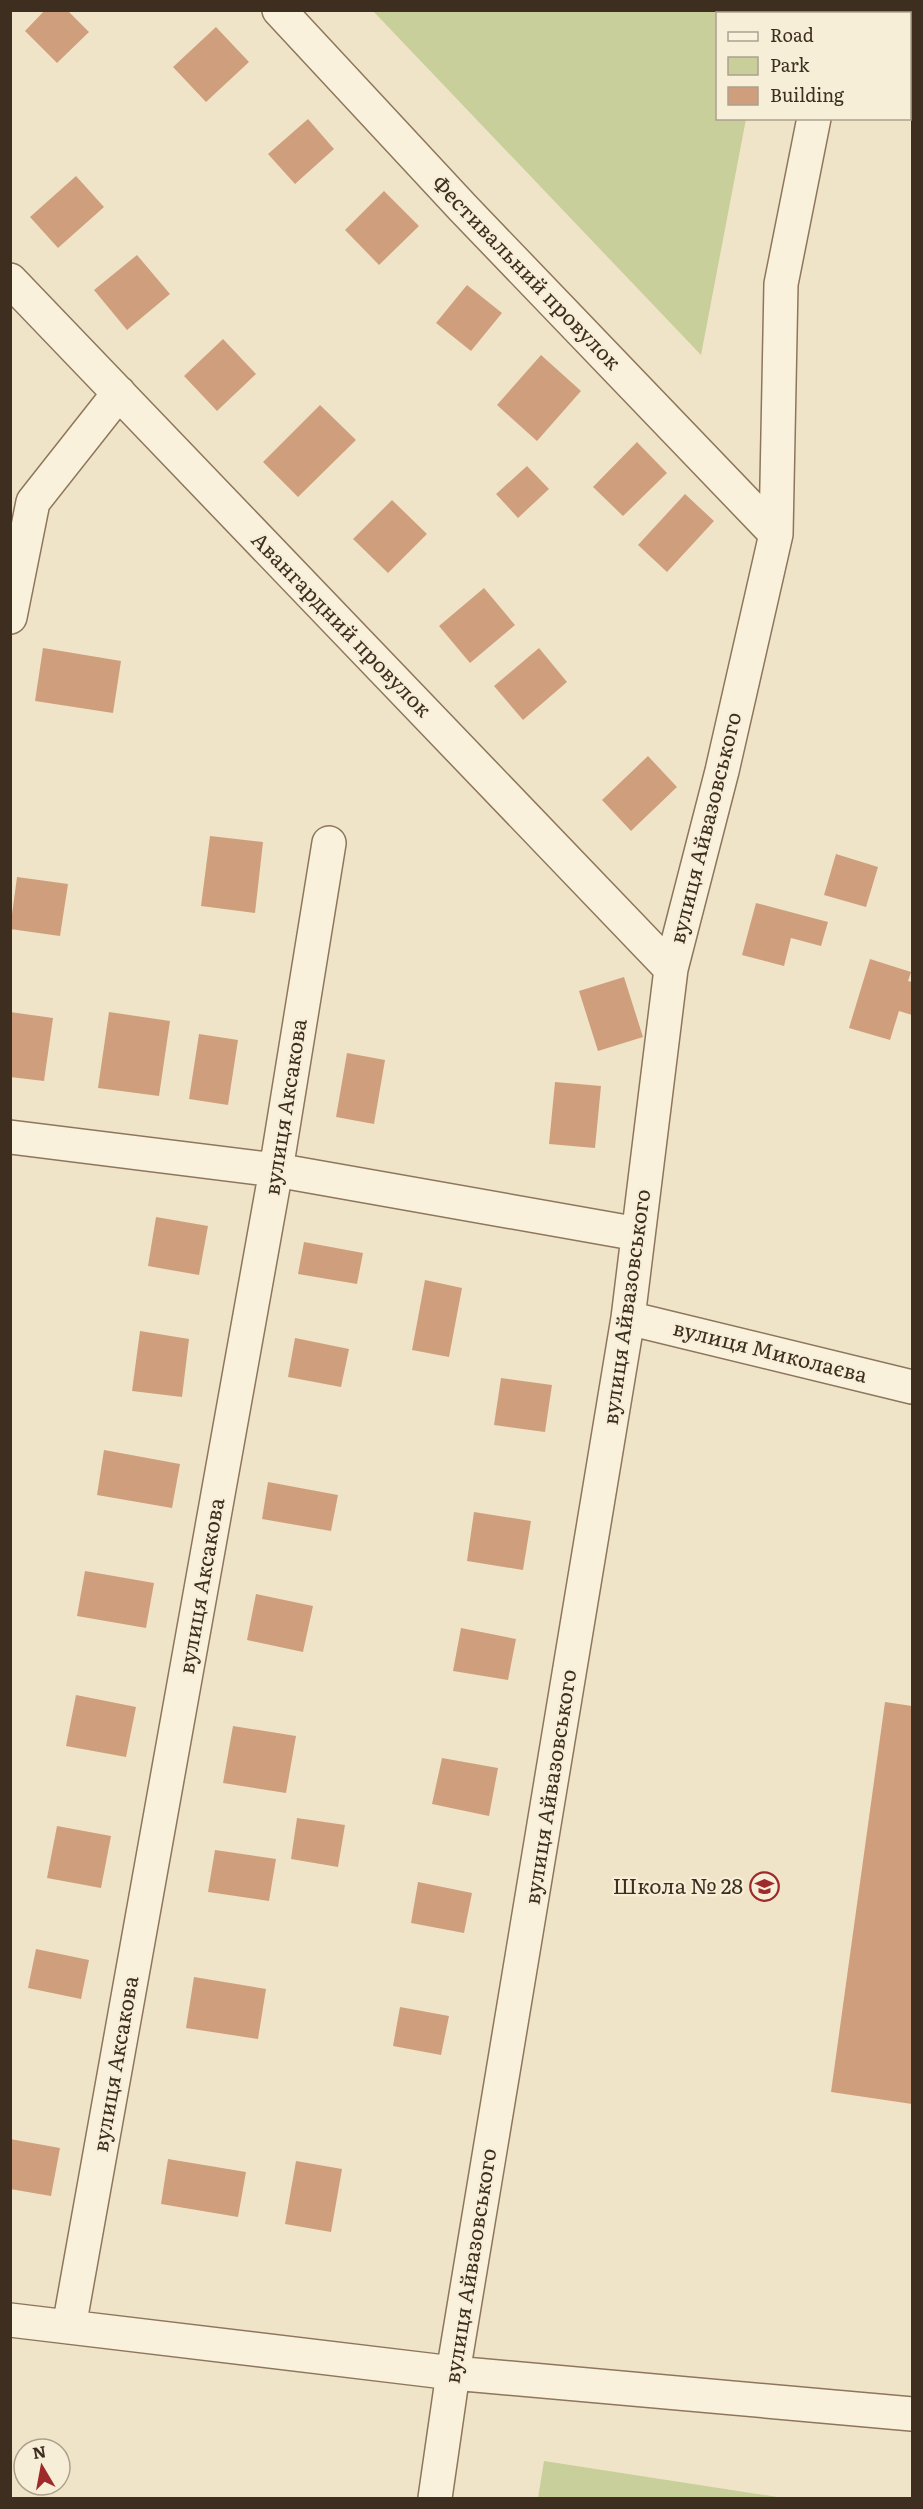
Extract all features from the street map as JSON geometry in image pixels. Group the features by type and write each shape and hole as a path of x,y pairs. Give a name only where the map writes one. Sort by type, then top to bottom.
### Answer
{"street":[{"name":"Фестивальний провулок","path":"279,10 463,208 776,534"},
{"name":"вулиця Айвазовського","path":"435,2499 453,2373 628,1318 671,969 722,771 776,534 781,284 814,120"},
{"name":"Авангардний провулок","path":"10,280 671,969"},
{"path":"10,617 33,502 119,393"},
{"name":"вулиця Аксакова","path":"69,2327 276,1170 329,843"},
{"path":"10,1137 276,1170 638,1234"},
{"name":"вулиця Миколаєва","path":"628,1318 912,1387"},
{"path":"10,2320 453,2373 912,2414"}],"green space":[{"path":"373,11 766,11 716,12 716,120 746,120 701,355"},
{"path":"544,2461 784,2498 538,2498"}],"building":[{"path":"45,10 67,10 89,32 57,63 25,31"},
{"path":"216,27 249,62 206,102 173,67"},
{"path":"308,119 334,149 295,184 268,154"},
{"path":"76,176 104,207 58,248 30,217"},
{"path":"384,191 419,226 379,265 345,230"},
{"path":"137,255 170,294 127,330 94,290"},
{"path":"467,285 502,313 471,351 436,323"},
{"path":"223,339 256,374 217,411 184,376"},
{"path":"541,355 581,391 537,441 497,405"},
{"path":"320,405 356,440 298,497 263,462"},
{"path":"637,442 667,473 623,516 593,487"},
{"path":"527,466 549,489 518,518 496,494"},
{"path":"685,494 714,521 667,572 638,545"},
{"path":"392,500 427,534 388,573 353,539"},
{"path":"484,588 515,625 470,663 439,626"},
{"path":"43,648 121,661 113,713 35,701"},
{"path":"539,648 567,682 523,720 494,686"},
{"path":"648,756 677,787 631,831 602,800"},
{"path":"210,836 263,842 255,913 201,906"},
{"path":"836,854 878,867 866,907 824,895"},
{"path":"17,877 68,884 60,936 10,929"},
{"path":"756,903 828,922 821,946 791,938 784,966 742,955"},
{"path":"870,959 911,972 908,981 912,982 912,1015 899,1011 890,1040 849,1028"},
{"path":"624,977 643,1037 598,1051 579,991"},
{"path":"10,1012 53,1018 44,1081 10,1077"},
{"path":"109,1012 170,1021 159,1096 98,1088"},
{"path":"199,1034 238,1040 228,1105 189,1099"},
{"path":"347,1053 385,1060 374,1124 336,1117"},
{"path":"555,1082 601,1086 595,1148 549,1144"},
{"path":"156,1217 208,1226 199,1275 148,1266"},
{"path":"304,1242 363,1253 357,1284 298,1274"},
{"path":"425,1280 462,1288 449,1357 412,1350"},
{"path":"140,1331 189,1339 182,1397 132,1391"},
{"path":"295,1338 349,1349 341,1387 288,1377"},
{"path":"501,1378 552,1385 545,1432 494,1425"},
{"path":"104,1450 180,1464 172,1508 97,1495"},
{"path":"268,1482 338,1495 331,1531 262,1519"},
{"path":"474,1512 531,1521 523,1570 467,1561"},
{"path":"85,1571 154,1583 146,1628 77,1616"},
{"path":"256,1594 313,1606 303,1652 247,1640"},
{"path":"461,1628 516,1639 508,1680 453,1671"},
{"path":"76,1695 136,1707 126,1757 66,1746"},
{"path":"885,1702 912,1706 912,2104 831,2092"},
{"path":"233,1726 296,1736 286,1793 223,1783"},
{"path":"442,1758 498,1768 489,1816 432,1804"},
{"path":"297,1818 345,1825 338,1867 291,1859"},
{"path":"57,1826 111,1836 101,1888 47,1878"},
{"path":"215,1850 276,1859 269,1901 208,1892"},
{"path":"418,1882 472,1893 464,1933 411,1923"},
{"path":"36,1949 89,1960 81,1999 28,1988"},
{"path":"194,1977 266,1989 258,2039 186,2028"},
{"path":"400,2007 449,2016 441,2055 393,2046"},
{"path":"10,2139 60,2148 51,2196 10,2189"},
{"path":"168,2159 246,2172 238,2217 161,2204"},
{"path":"296,2161 342,2169 331,2232 285,2224"}],"place":[{"name":"Школа № 28","path":"764,1887"}]}
